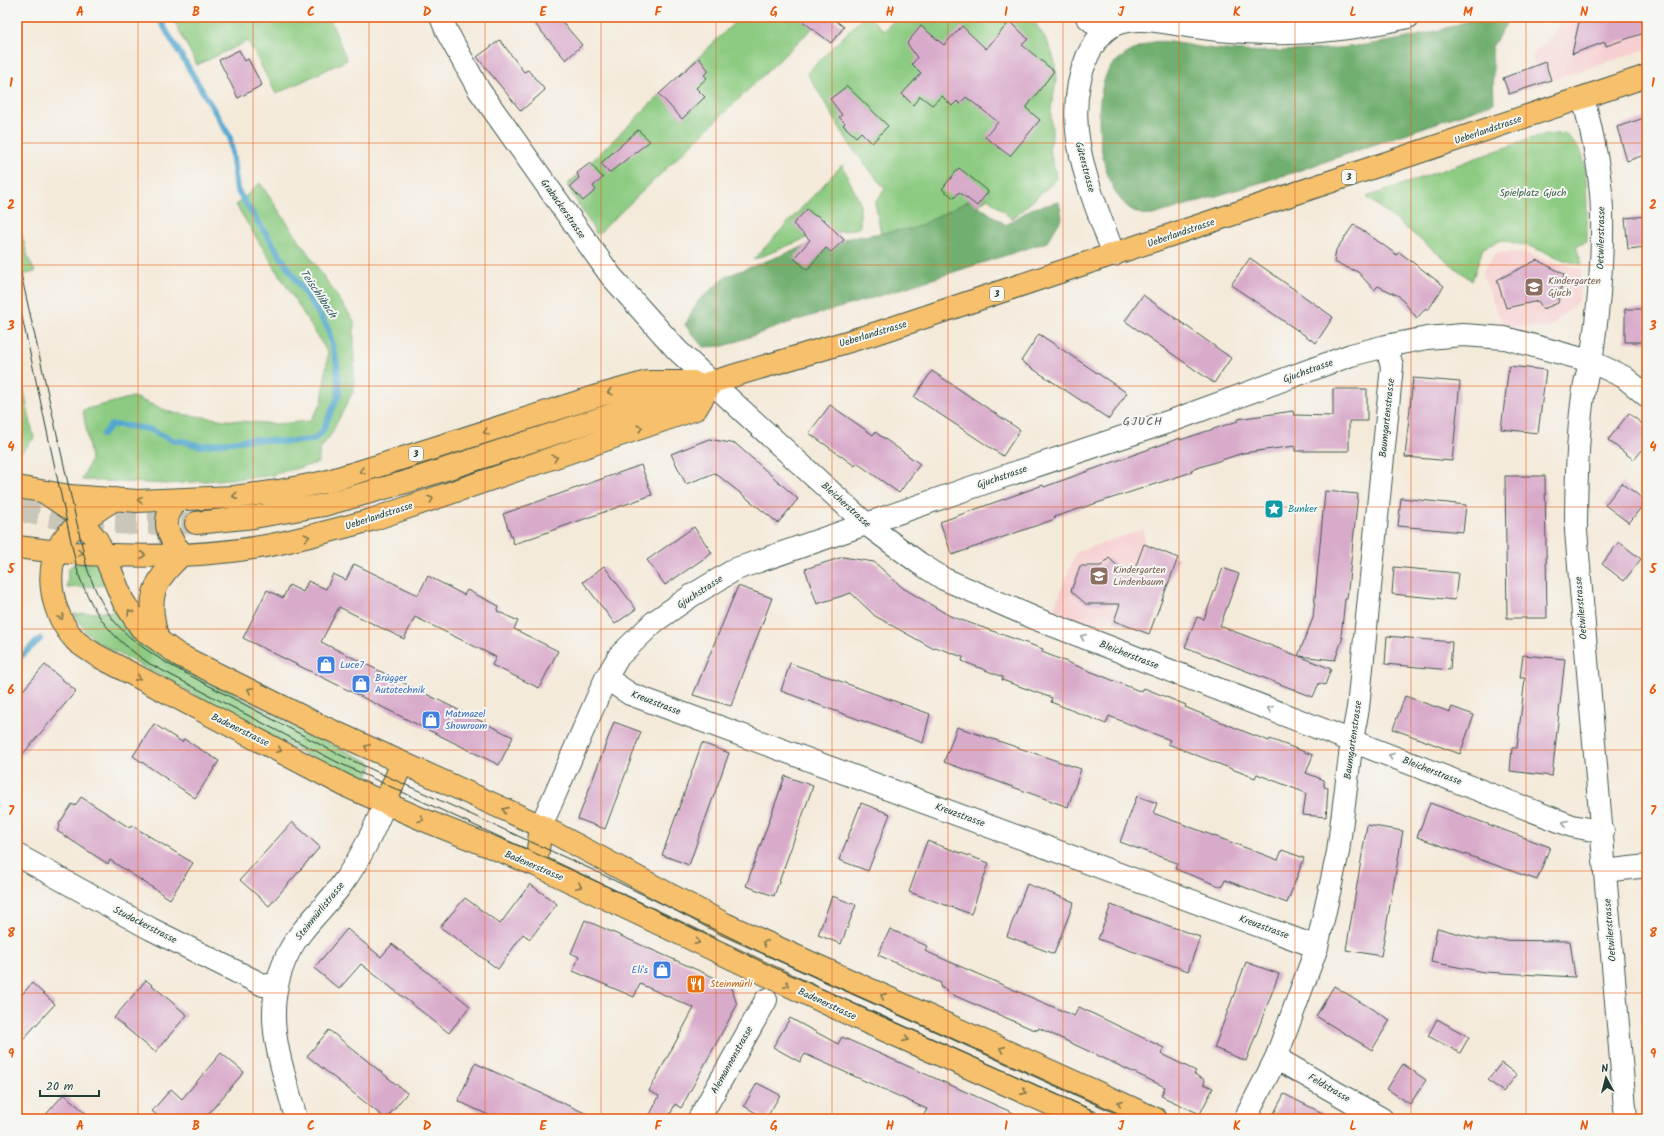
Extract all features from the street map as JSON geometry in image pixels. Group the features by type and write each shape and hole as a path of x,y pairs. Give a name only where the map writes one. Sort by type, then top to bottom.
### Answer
{"main road":[{"name":"Ueberlandstrasse","path":"196,523 254,517 331,503 406,482 712,382 880,332 1647,76"},
{"name":"Ueberlandstrasse","path":"17,487 44,492 115,499 178,500 234,497 279,491 325,482 648,382 712,382"},
{"name":"Ueberlandstrasse","path":"17,547 56,553 183,554 269,545 319,535 371,520 696,409 712,382"},
{"path":"44,492 63,503 83,522 97,540 123,601 141,628 196,665 317,724 541,826 725,924 1156,1119"},
{"path":"56,553 63,541 83,522 115,499"},
{"path":"158,639 151,613 155,585 160,576 183,554 173,542 167,527 167,518 170,508 178,500"},
{"name":"Badenerstrasse","path":"56,553 52,575 52,592 64,624 77,642 96,655 346,786 536,865 841,1010 1084,1119"},
{"path":"17,554 38,568 52,592"},
{"path":"385,803 402,763"},
{"path":"536,865 541,826"}],"street":[{"name":"Grabackerstrasse","path":"441,17 447,32 479,90 611,276 677,350 712,382"},
{"path":"1087,17 1104,32 1121,22 1132,20 1153,21 1216,30 1282,32 1344,28 1408,17"},
{"name":"Güterstrasse","path":"1104,32 1091,49 1080,80 1077,98 1077,135 1086,177 1114,255"},
{"name":"Oetwilerstrasse","path":"1584,98 1596,152 1602,210 1601,258 1593,348 1584,389 1581,420 1576,487 1576,531 1578,572 1626,1119"},
{"name":"Gjuchstrasse","path":"541,826 606,678 619,656 654,622 690,596 736,569 1174,420 1351,355 1427,338 1463,336 1505,338 1590,361 1624,377 1647,396"},
{"name":"Baumgartenstrasse","path":"1245,1119 1276,1058 1317,947 1338,852 1352,740 1358,708 1392,366 1386,346"},
{"name":"Bleicherstrasse","path":"712,382 866,524 944,579 989,600 1572,826 1602,832"},
{"name":"Kreuzstrasse","path":"606,678 630,694 1317,947"},
{"name":"Steinmürlistrasse","path":"296,1119 276,1036 274,1012 276,986 285,959 300,934 341,885 369,843 385,803"},
{"name":"Studackerstrasse","path":"17,855 151,929 263,985 276,986"},
{"path":"1605,871 1647,866"},
{"name":"Alemannenstrasse","path":"699,1119 766,1000"},
{"name":"Feldstrasse","path":"1276,1058 1382,1119"}],"shaded area":[{"path":"1561,17 1647,17 1647,49 1540,84 1531,55 1551,37"},
{"name":"Kindergarten Gjuch","path":"1519,252 1582,270 1579,300 1549,328 1503,325 1482,274 1495,253"},
{"name":"Kindergarten Lindenbaum","path":"1144,529 1144,544 1115,618 1109,616 1103,630 1053,611 1076,552"}],"green space":[{"path":"172,17 329,17 347,60 276,94 248,41 197,65"},
{"path":"740,17 824,17 597,235 567,185"},
{"path":"863,17 869,17 884,31 897,17 1031,18 1049,46 1056,70 1056,83 1051,109 1052,139 1049,148 1057,179 1012,219 988,198 973,209 883,243 875,203 885,189 852,148 807,73"},
{"path":"1478,17 1510,17 1492,47 1494,103 1292,173 1153,215 1135,211 1121,199 1110,181 1103,158 1100,133 1099,109 1102,88 1108,71 1112,66 1128,53 1144,45 1159,41 1242,51 1328,49 1379,43 1430,33"},
{"name":"Spielplatz Gjuch","path":"1565,133 1581,152 1585,169 1587,196 1587,242 1576,246 1582,264 1567,261 1532,247 1502,240 1483,248 1472,281 1367,197 1538,136"},
{"path":"842,165 860,203 860,228 809,237 753,260"},
{"path":"260,183 354,321 354,390 330,436 320,449 318,463 267,476 168,484 82,480 91,459 83,410 133,397 173,413 226,420 276,424 310,421 322,402 328,353 236,205"},
{"path":"970,200 1006,225 1031,209 1059,202 1062,218 1047,242 879,296 794,321 724,346 703,347 685,325 698,301 727,276 811,244 915,228"},
{"path":"17,219 28,257 35,272 17,276"},
{"path":"17,360 34,438 17,457"},
{"path":"94,561 109,585 67,588 68,569 72,565"},
{"path":"121,611 242,698 322,740 370,762 372,766 365,782 358,783 99,643 86,632 74,614"}],"building":[{"path":"529,17 558,17 582,45 566,60"},
{"path":"797,17 831,17 844,27 831,43"},
{"path":"1580,17 1647,17 1647,32 1606,46 1605,42 1572,54"},
{"path":"1010,21 1028,39 1022,45 1054,71 1026,108 1040,120 1010,156 985,137 998,122 966,97 960,104 957,101 952,106 942,96 932,105 920,96 913,105 902,94 921,73 912,64 917,58 907,43 921,26 944,45 962,26 986,49"},
{"path":"500,40 524,72 528,70 545,90 521,111 477,57"},
{"path":"239,50 245,61 248,59 262,85 238,98 219,60"},
{"path":"699,58 709,71 704,75 707,78 696,88 705,97 682,119 659,94"},
{"path":"1545,62 1551,80 1509,94 1503,78"},
{"path":"847,86 888,126 872,143 861,132 856,137 843,125 845,123 839,117 842,115 830,99"},
{"path":"1647,117 1647,154 1627,161 1617,127"},
{"path":"638,130 650,141 609,173 601,163"},
{"path":"590,163 603,178 593,186 596,190 583,201 570,186 579,178 577,173"},
{"path":"959,168 988,192 977,206 959,192 954,198 942,189"},
{"path":"807,209 815,216 817,215 822,220 823,219 844,240 831,252 826,248 807,270 794,258 810,240 793,224"},
{"path":"1647,216 1647,247 1628,249 1625,218"},
{"path":"1354,224 1397,255 1399,252 1444,286 1428,310 1426,308 1417,318 1399,296 1378,286 1374,290 1358,272 1334,262 1336,250"},
{"path":"1250,258 1333,317 1316,343 1231,285"},
{"path":"1537,260 1564,274 1558,303 1543,309 1538,301 1506,308 1497,280"},
{"path":"1143,295 1231,358 1214,383 1125,321"},
{"path":"1625,309 1647,309 1647,342 1625,342"},
{"path":"1039,334 1127,393 1109,419 1021,361"},
{"path":"1509,366 1546,370 1538,433 1501,429"},
{"path":"932,371 1020,430 1003,456 914,397"},
{"path":"1413,378 1460,382 1452,461 1405,457"},
{"path":"1333,389 1367,389 1367,421 1349,421 1349,451 1295,451 1295,446 1243,453 1191,470 1192,472 1054,517 1055,519 952,555 940,522 1043,485 1044,487 1180,438 1180,440 1238,421 1238,419 1293,411 1294,415 1333,416"},
{"path":"830,405 873,435 875,432 920,464 899,493 857,463 855,466 809,433"},
{"path":"1629,413 1647,428 1647,444 1634,460 1608,440"},
{"path":"709,439 736,444 798,499 778,523 715,473 686,484 671,454"},
{"path":"641,465 652,495 514,544 503,514"},
{"path":"1505,476 1545,476 1547,618 1507,618"},
{"path":"1622,483 1646,501 1629,523 1605,505"},
{"path":"1325,491 1358,494 1347,599 1345,599 1341,637 1343,637 1335,660 1299,656 1331,669 1325,685 1319,683 1313,697 1185,647 1197,617 1204,619 1223,568 1239,574 1220,626 1298,656 1313,618"},
{"path":"1401,498 1466,505 1463,532 1398,526"},
{"path":"694,527 712,553 665,585 647,560"},
{"path":"1619,542 1641,559 1624,581 1602,564"},
{"path":"1144,544 1178,558 1149,634 1114,621 1120,604 1086,604 1071,591 1080,566 1101,566 1109,558 1131,579"},
{"path":"843,557 874,562 903,588 950,616 1043,649 1042,652 1142,692 1144,688 1248,733 1269,741 1270,739 1313,755 1306,773 1324,780 1324,787 1328,788 1326,817 1303,815 1306,793 1257,774 1255,778 1168,744 1170,740 1109,716 1106,724 1051,702 1052,698 1002,680 1003,677 962,661 963,657 935,647 934,649 875,616 851,593 817,604 805,569"},
{"path":"354,564 418,595 428,576 464,595 467,590 499,606 497,611 518,621 514,629 558,651 539,688 492,665 496,657 415,617 404,639 339,607 321,642 513,737 499,765 243,638 267,590 283,598 289,585 303,592 308,581 326,589 333,574 346,580"},
{"path":"604,566 636,609 615,624 583,582"},
{"path":"1394,567 1458,573 1455,600 1392,594"},
{"path":"738,586 772,598 731,706 693,695"},
{"path":"1387,636 1452,642 1450,670 1385,664"},
{"path":"1523,655 1565,659 1552,776 1510,771 1512,748 1517,748 1525,678 1520,678"},
{"path":"790,663 930,714 923,743 781,691"},
{"path":"45,665 76,691 17,761 17,697"},
{"path":"1405,696 1450,712 1452,707 1474,715 1460,754 1393,729"},
{"path":"614,722 641,732 605,829 578,819"},
{"path":"154,724 182,742 184,739 219,761 195,798 133,756"},
{"path":"957,727 1081,769 1068,807 944,762"},
{"path":"702,743 729,753 689,865 662,855"},
{"path":"785,776 813,786 774,896 746,886"},
{"path":"1137,796 1157,803 1153,813 1278,860 1282,850 1304,858 1287,903 1225,880 1222,887 1175,869 1177,863 1120,842"},
{"path":"81,797 130,828 131,825 193,863 170,899 110,860 108,864 57,831 60,826 59,824 72,804 75,806"},
{"path":"861,803 890,814 868,871 839,860"},
{"path":"1430,803 1550,847 1537,880 1417,837"},
{"path":"292,822 320,847 269,906 240,880"},
{"path":"1367,825 1403,831 1381,956 1346,950"},
{"path":"927,841 989,863 971,914 909,892"},
{"path":"530,884 557,904 530,939 523,934 498,969 440,927 465,898 500,924"},
{"path":"1027,884 1074,902 1054,954 1007,936"},
{"path":"832,896 856,905 841,944 818,935"},
{"path":"1111,905 1200,937 1188,971 1098,939"},
{"path":"585,920 731,985 737,1005 681,1108 675,1104 668,1119 648,1119 659,1096 649,1091 694,1008 640,984 634,997 573,971 579,957 571,953"},
{"path":"1437,928 1482,940 1570,941 1575,977 1484,972 1431,962"},
{"path":"347,929 381,957 392,944 470,1006 449,1033 361,964 339,989 314,968"},
{"path":"890,929 927,946 925,951 1074,1016 1079,1007 1164,1048 1161,1054 1196,1071 1194,1074 1205,1080 1204,1084 1213,1088 1200,1114 1161,1096 1165,1087 1039,1028 1038,1030 1032,1029 946,992 947,990 940,987 941,983 878,955"},
{"path":"1246,962 1279,974 1246,1061 1214,1048"},
{"path":"146,980 187,1015 155,1052 114,1018"},
{"path":"32,983 55,1004 17,1046 17,1000"},
{"path":"1334,986 1390,1020 1372,1050 1316,1016"},
{"path":"790,1018 838,1044 842,1037 1027,1119 922,1119 927,1109 805,1054 800,1062 773,1047"},
{"path":"1437,1019 1469,1037 1460,1053 1428,1036"},
{"path":"329,1030 407,1093 386,1119 307,1056"},
{"path":"221,1053 244,1072 204,1119 161,1119 152,1111 171,1089 182,1099"},
{"path":"475,1063 598,1119 497,1119 458,1101"},
{"path":"1501,1063 1517,1075 1503,1092 1488,1080"},
{"path":"1403,1064 1426,1080 1410,1104 1387,1089"},
{"path":"757,1083 780,1095 766,1119 744,1106"},
{"path":"64,1094 92,1119 42,1119"},
{"path":"1284,1094 1304,1104 1335,1119 1271,1119"}],"waterway":[{"name":"Teischlibach","path":"103,435 111,425 120,425 149,429 175,441 183,441 200,446 253,439 285,442 313,440 322,432 339,394 337,364 328,328 237,190 230,137 158,17"},
{"name":"Teischlibach","path":"17,660 40,639"}],"tunnel":[{"path":"17,510 39,515 83,521 151,524 196,523"}],"tram line":[{"path":"17,256 87,568 101,601 118,626 128,636 170,665 338,754 595,871 760,952 1131,1119"},
{"path":"17,294 78,573 84,589 98,614 115,635 136,654 150,664 337,762 604,885 771,966 1112,1119"}],"place":[{"name":"Kindergarten Gjuch","path":"1534,287"},
{"name":"Bunker","path":"1274,509"},
{"name":"Kindergarten Lindenbaum","path":"1099,576"},
{"name":"Luce7","path":"326,665"},
{"name":"Brügger Autotechnik","path":"361,684"},
{"name":"Matmazel Showroom","path":"431,720"},
{"name":"Eli's","path":"662,970"},
{"name":"Steinmürli","path":"696,984"}],"district":[{"name":"GJUCH","path":"1143,421"}]}
